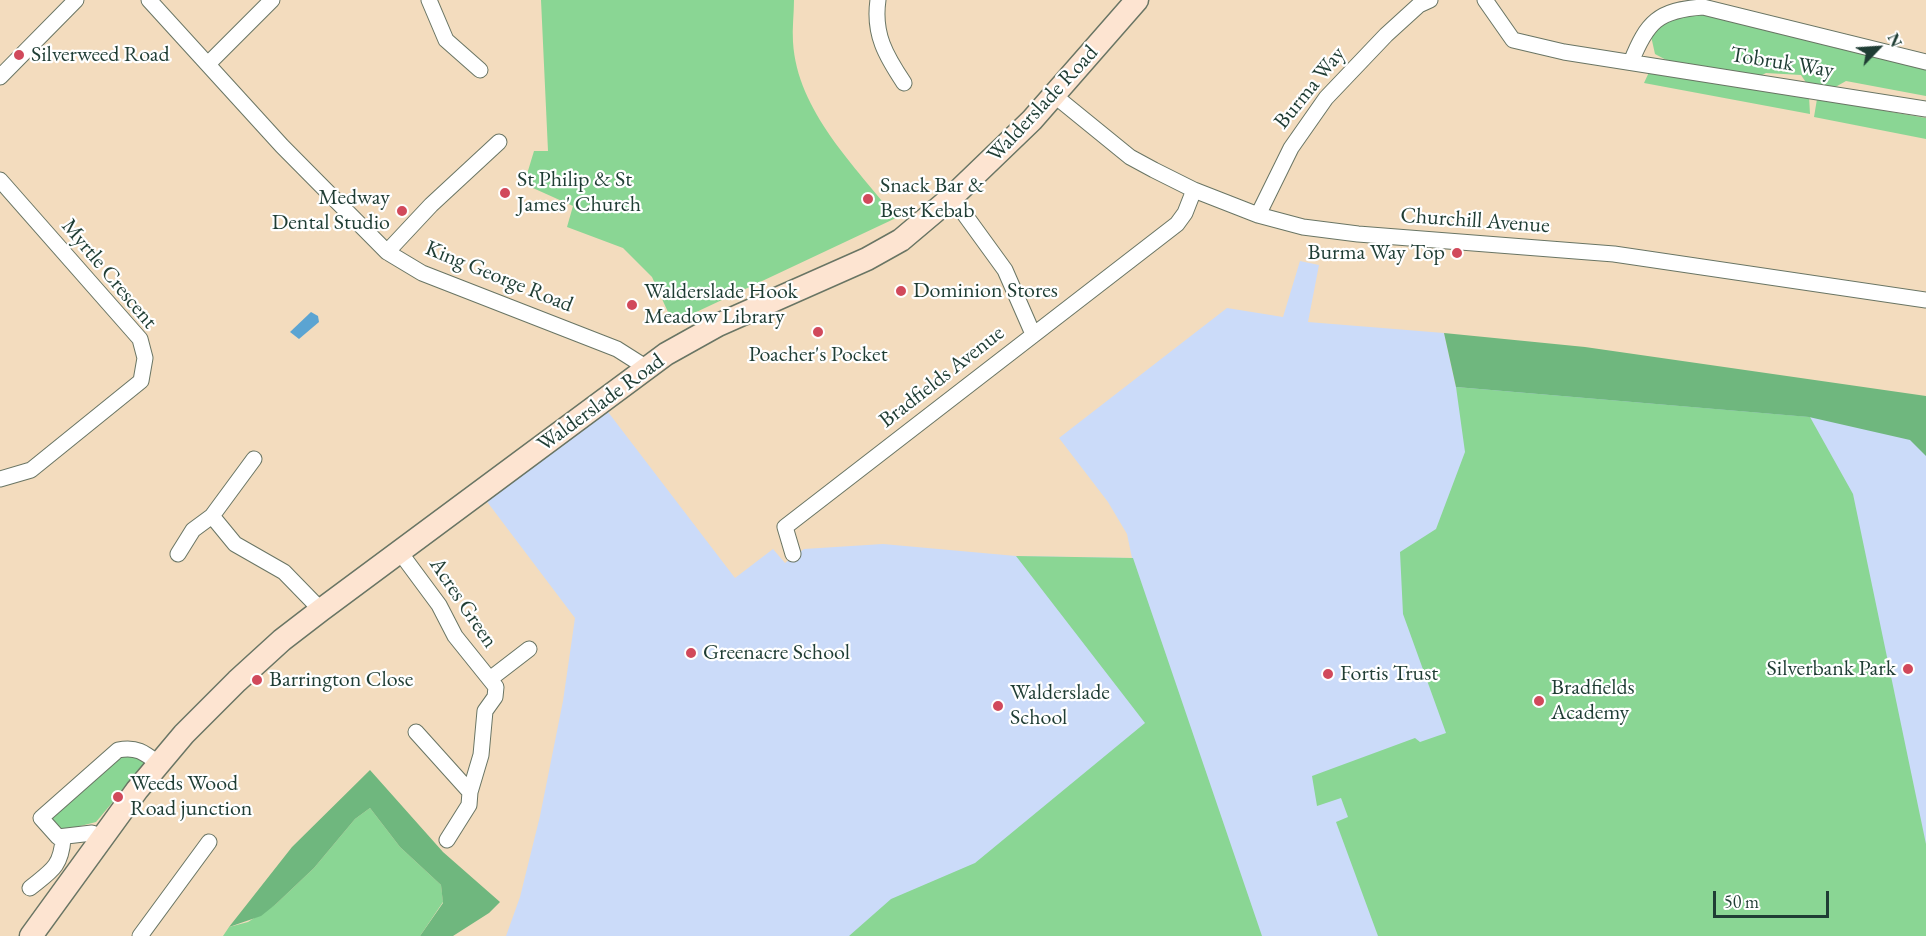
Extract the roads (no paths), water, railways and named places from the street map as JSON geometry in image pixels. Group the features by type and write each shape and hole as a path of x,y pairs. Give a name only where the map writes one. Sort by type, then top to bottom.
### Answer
{"street":[{"path":"0,77 75,0"},
{"name":"King George Road","path":"149,0 282,146 387,252 422,273 617,349 647,368"},
{"path":"208,64 272,0"},
{"path":"429,0 446,40 480,70"},
{"path":"878,0 876,30 887,57 904,83"},
{"name":"Walderslade Road","path":"37,934 103,837 159,764 237,681 282,640 647,368 718,325 867,259 901,240 952,197 1055,96 1137,0"},
{"name":"Tobruk Way","path":"1485,0 1513,40 1564,52 1926,109"},
{"name":"Burma Way","path":"1258,215 1291,148 1326,98 1372,49 1423,2"},
{"name":"Tobruk Way","path":"1631,62 1650,24 1667,12 1703,7 1926,62"},
{"name":"Churchill Avenue","path":"1055,96 1130,157 1194,190 1258,215 1320,231 1614,254 1926,300"},
{"path":"387,252 431,205 499,142"},
{"name":"Myrtle Crescent","path":"0,180 140,339 145,358 141,381 31,470 0,478"},
{"name":"Bradfields Avenue","path":"793,554 785,527 1076,304 1176,224 1185,213 1194,190"},
{"path":"952,197 1005,270 1034,334"},
{"path":"178,554 193,530 212,516 254,459"},
{"path":"212,516 235,544 284,572 321,610"},
{"name":"Acres Green","path":"399,551 435,600 455,636 496,687 495,697 485,711 481,755 470,792 469,805 447,840"},
{"name":"Acres Green","path":"490,680 529,649"},
{"path":"416,732 470,792"},
{"path":"103,837 92,832 63,839 58,837 40,818 118,750 130,748 142,750 159,764"},
{"path":"30,888 54,868 61,858 63,839"},
{"path":"140,936 209,842"}],"water":[{"path":"311,312 318,316 319,322 299,339 290,332"}],"place":[{"name":"Silverweed Road","path":"19,55"},
{"name":"St Philip & St James' Church","path":"505,193"},
{"name":"Snack Bar & Best Kebab","path":"868,199"},
{"name":"Medway Dental Studio","path":"402,211"},
{"name":"Burma Way Top","path":"1457,253"},
{"name":"Dominion Stores","path":"901,291"},
{"name":"Walderslade Hook Meadow Library","path":"632,305"},
{"name":"Poacher's Pocket","path":"818,332"},
{"name":"Greenacre School","path":"691,653"},
{"name":"Silverbank Park","path":"1908,669"},
{"name":"Fortis Trust","path":"1328,674"},
{"name":"Barrington Close","path":"257,680"},
{"name":"Bradfields Academy","path":"1539,701"},
{"name":"Walderslade School","path":"998,706"},
{"name":"Weeds Wood Road junction","path":"118,797"}]}
